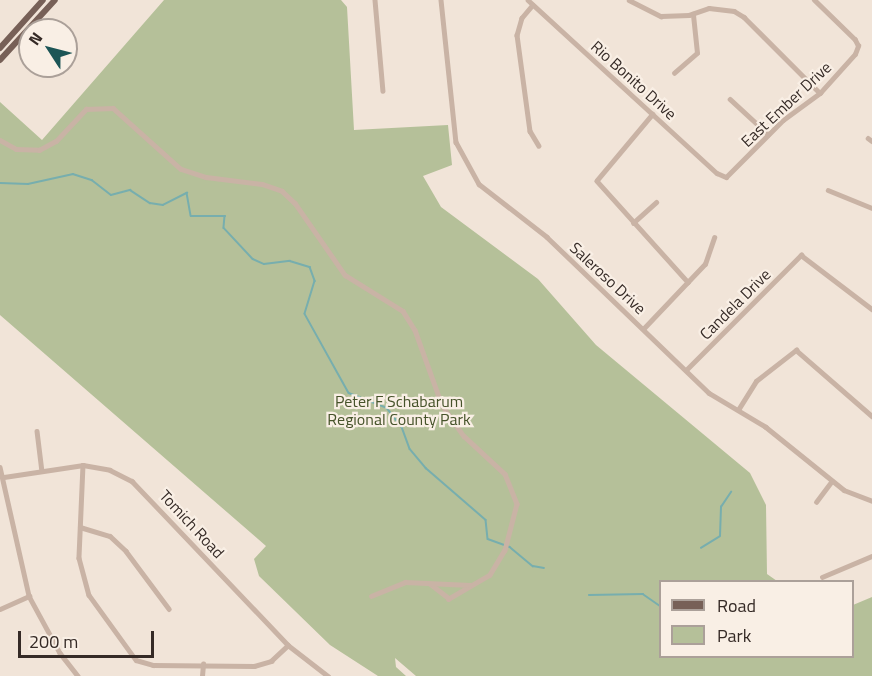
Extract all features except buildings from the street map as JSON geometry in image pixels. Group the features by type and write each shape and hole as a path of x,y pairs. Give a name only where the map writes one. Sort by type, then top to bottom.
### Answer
{"main road":[{"path":"0,48 43,0"},
{"path":"0,60 55,0"}],"street":[{"path":"375,0 383,92"},
{"name":"Saleroso Drive","path":"441,0 452,122 466,166 487,192 547,237 709,393 766,427 832,481 872,501"},
{"name":"Rio Bonito Drive","path":"528,0 717,173 726,177"},
{"path":"629,0 662,16 693,14 721,7 744,17 820,93"},
{"name":"East Ember Drive","path":"726,177 768,134 820,93 858,46 814,0"},
{"path":"533,5 522,18 517,35 530,131 539,146"},
{"path":"674,74 697,52 693,14"},
{"path":"730,99 768,134"},
{"path":"0,140 16,149 39,150 56,141 86,109 108,107 122,114 167,160 186,171 266,184 287,195 340,270 359,286 393,303 412,323 432,385 447,414 512,485 516,512 505,549 490,575 447,599 440,588 430,584"},
{"path":"653,114 597,181 688,282"},
{"path":"828,190 872,208"},
{"path":"633,223 656,202"},
{"path":"644,328 705,264 714,238"},
{"name":"Candela Drive","path":"686,370 801,255 872,309"},
{"path":"738,410 756,381 796,350 872,416"},
{"path":"37,430 42,469"},
{"path":"83,465 79,558 89,595 136,660 153,665 254,666 271,661 288,645"},
{"name":"Tomich Road","path":"4,477 42,469 83,465 110,471 151,497 288,645 328,676"},
{"path":"0,467 29,596 60,653 78,676"},
{"path":"816,502 832,481"},
{"path":"80,528 110,536 126,551 169,609"},
{"path":"822,577 872,556"},
{"path":"371,596 400,583 473,585"},
{"path":"0,609 29,596"},
{"path":"202,676 203,664"}],"green space":[{"name":"Peter F Schabarum Regional County Park","path":"164,0 341,0 347,7 354,130 448,125 452,165 423,176 441,207 538,279 596,345 750,473 766,505 767,574 776,580 659,580 659,658 854,658 854,605 872,597 872,676 416,676 395,658 396,667 406,676 378,676 330,645 259,576 254,559 266,546 0,315 0,102 42,140"}],"waterway":[{"path":"0,183 28,184 73,174 92,180 111,195 130,190 150,203 163,205 187,193 191,216 225,216 224,228 253,259 264,264 290,261 310,267 315,281 305,314 349,393 387,408 402,427 410,449 426,468 486,520 488,539 510,547 533,566 544,568"},
{"path":"701,548 720,536 721,507 731,492"},
{"path":"589,595 643,594 659,605"}]}
